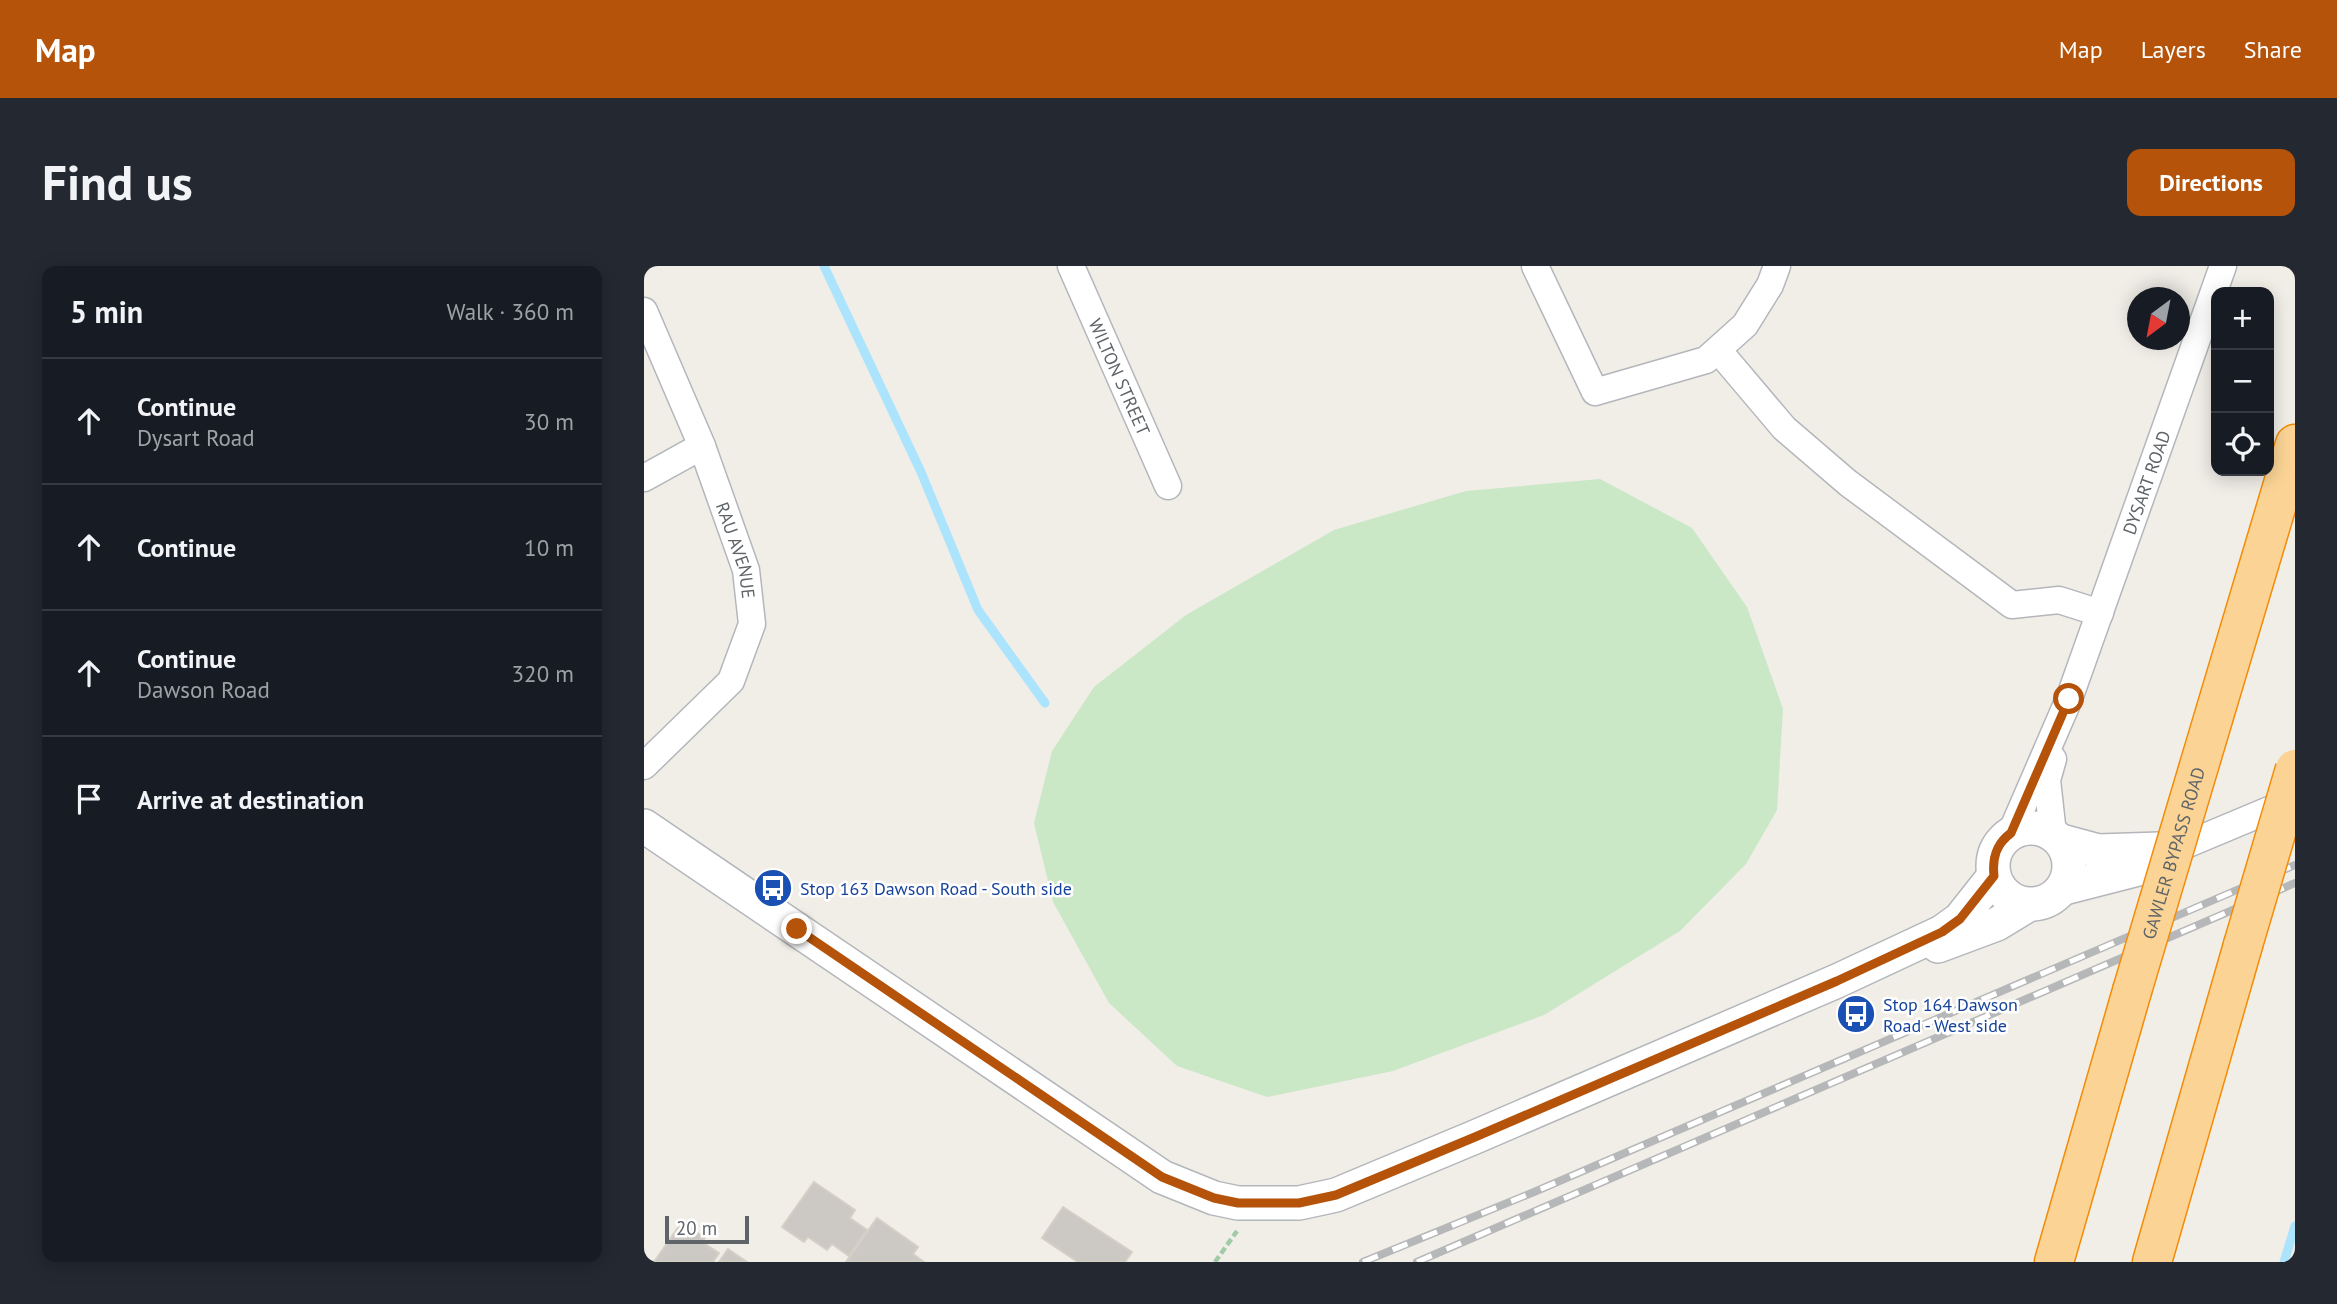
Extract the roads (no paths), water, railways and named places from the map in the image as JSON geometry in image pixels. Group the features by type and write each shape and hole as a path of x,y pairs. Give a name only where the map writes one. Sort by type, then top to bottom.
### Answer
{"highway":[{"name":"GAWLER BYPASS ROAD","path":"2054,1262 2295,444"},
{"path":"2152,1262 2295,769"}],"street":[{"name":"WILTON STREET","path":"1071,266 1168,486"},
{"path":"1535,266 1595,392 1706,360 1745,326 1770,285 1777,266"},
{"name":"DYSART ROAD","path":"2011,833 2069,699 2223,266"},
{"name":"RAU AVENUE","path":"644,311 702,446 746,570 752,624 732,681 644,766"},
{"path":"1717,350 1784,428 1848,483 2012,605 2059,600 2100,613"},
{"path":"644,478 702,446"},
{"name":"DYSART ROAD","path":"2057,837 2047,780 2069,699"},
{"path":"1837,981 1997,924 2028,905 2047,901 2064,888 2138,869 2176,849 2295,800"},
{"path":"644,826 1162,1177 1214,1198 1238,1203 1299,1203 1336,1195 1837,981 1942,932 1960,919 1994,876"},
{"path":"2028,905 2005,894 1994,876 1992,863 1996,849 2011,833 2024,827 2040,828 2098,851 2176,849"},
{"path":"2057,837 2070,860 2070,874 2064,888"}],"waterway":[{"path":"824,266 921,472 978,610 1045,703"},
{"path":"2284,1262 2295,1226"}],"railway":[{"path":"1363,1262 1534,1192 2295,865"},
{"path":"1417,1262 2295,883"}],"place":[{"name":"Stop 163 Dawson Road - South side","path":"773,888"},
{"name":"Stop 164 Dawson Road - West side","path":"1856,1014"}]}
